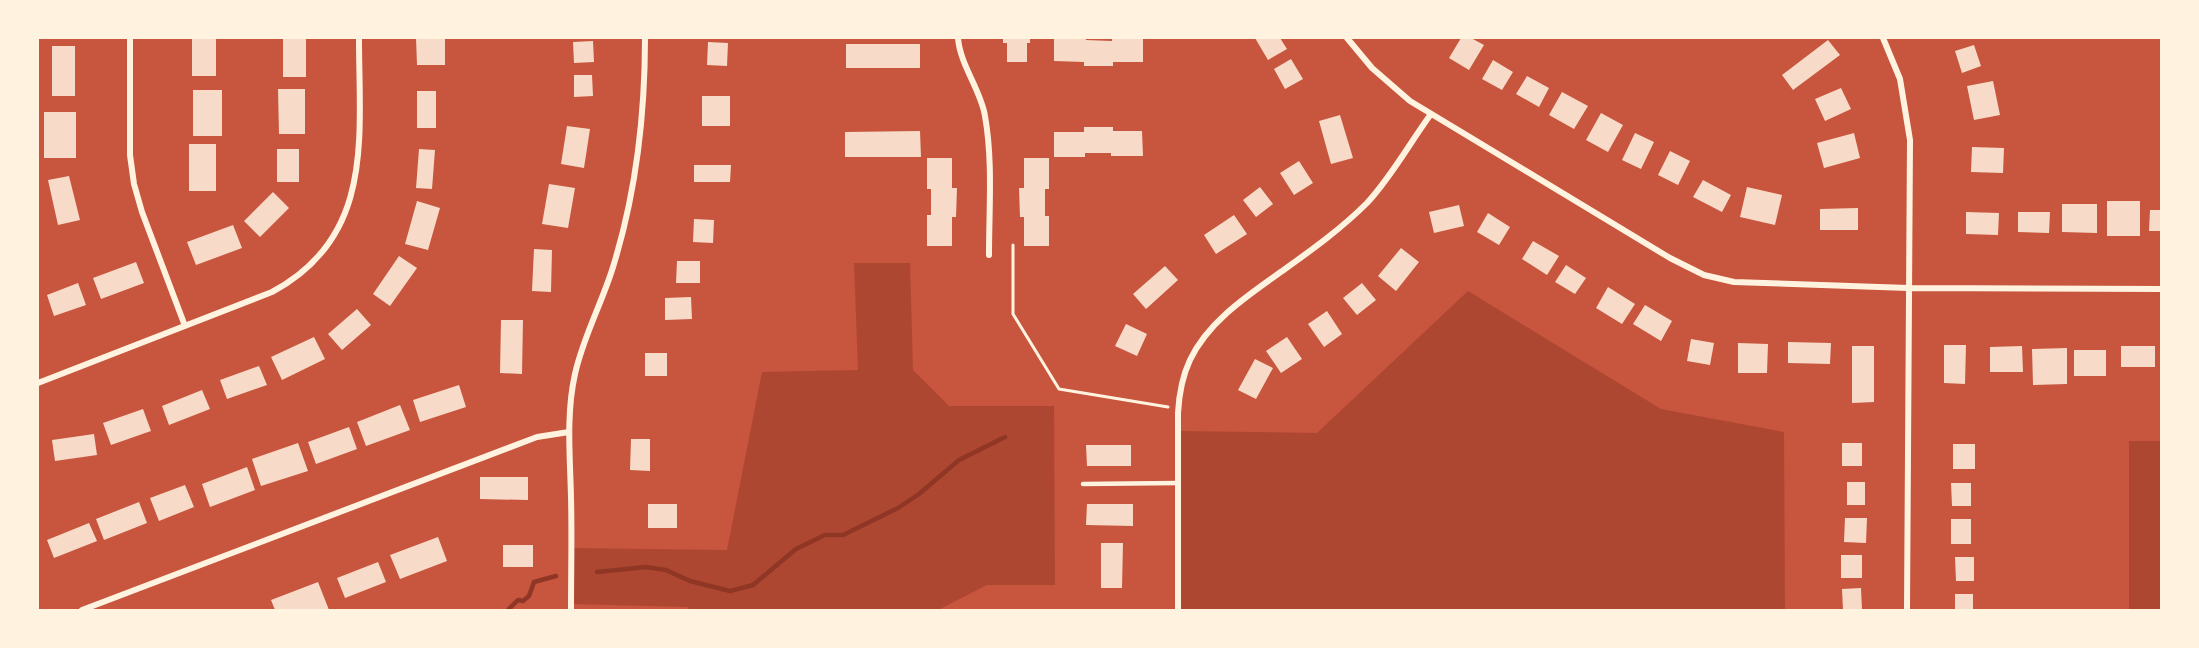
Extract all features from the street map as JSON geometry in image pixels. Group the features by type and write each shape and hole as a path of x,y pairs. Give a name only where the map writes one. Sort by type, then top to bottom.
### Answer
{"street":[{"path":"130,38 130,155 134,184 142,212 185,326"},
{"path":"38,383 272,292 289,283 322,252 339,226 350,200 357,172 358,38"},
{"path":"571,610 569,432 575,373 613,267 631,194 642,126 645,38"},
{"path":"958,38 970,78 985,113 989,146 989,255"},
{"path":"1347,38 1382,79 1410,101 1670,258 1704,275 1734,282 1908,288 2162,289"},
{"path":"1883,38 1900,79 1910,141 1907,610"},
{"path":"1178,610 1179,410 1182,383 1190,360 1197,347 1219,320 1234,306 1318,246 1366,204 1394,170 1431,114"},
{"path":"82,610 537,436 569,432"}],"lane":[{"path":"1083,484 1178,483"}],"path":[{"path":"1013,244 1013,314 1059,389 1179,410"}],"shaded area":[{"path":"854,263 910,263 913,370 949,406 1054,406 1055,585 987,585 938,610 689,610 688,607 571,604 571,548 727,550 762,372 858,370"},
{"path":"1468,291 1661,409 1784,432 1785,610 1178,610 1178,431 1317,433"},
{"path":"2129,441 2161,441 2161,610 2129,610"}],"building":[{"path":"192,38 216,38 216,76 192,76"},
{"path":"283,38 306,38 306,77 283,77"},
{"path":"416,38 445,38 445,65 417,65"},
{"path":"1003,38 1030,38 1030,43 1027,43 1027,62 1007,62 1007,43 1003,43"},
{"path":"1054,38 1112,41 1112,38 1143,38 1143,62 1113,62 1113,66 1084,66 1084,62 1054,61"},
{"path":"1255,38 1280,38 1287,49 1268,60"},
{"path":"1461,38 1471,38 1484,45 1469,70 1449,58"},
{"path":"1828,40 1840,55 1793,90 1782,75"},
{"path":"593,41 594,62 574,63 573,42"},
{"path":"708,42 728,43 727,66 707,65"},
{"path":"846,44 920,44 920,68 846,68"},
{"path":"1974,45 1981,66 1962,73 1955,51"},
{"path":"52,46 75,46 75,96 52,96"},
{"path":"1291,59 1303,79 1285,89 1274,69"},
{"path":"1493,60 1513,72 1502,90 1482,79"},
{"path":"574,75 592,75 593,96 574,97"},
{"path":"1527,76 1549,88 1539,107 1516,94"},
{"path":"1993,81 2000,115 1974,120 1967,86"},
{"path":"1841,88 1851,109 1825,121 1815,99"},
{"path":"278,89 305,89 305,134 279,134"},
{"path":"193,90 222,90 222,136 193,136"},
{"path":"417,91 436,91 436,128 417,128"},
{"path":"1562,92 1588,106 1574,129 1549,115"},
{"path":"702,96 730,96 730,126 702,126"},
{"path":"44,112 76,112 76,158 44,158"},
{"path":"1601,113 1623,125 1608,152 1586,140"},
{"path":"1340,115 1353,158 1331,164 1319,121"},
{"path":"567,126 590,129 584,168 561,164"},
{"path":"1084,127 1113,127 1113,131 1142,131 1143,156 1085,153 1085,157 1054,157 1054,132 1084,132"},
{"path":"920,131 921,157 845,157 845,132"},
{"path":"1635,133 1654,142 1641,169 1622,160"},
{"path":"1854,133 1860,158 1824,168 1817,143"},
{"path":"189,144 216,144 216,191 189,191"},
{"path":"1972,147 2004,148 2003,173 1971,172"},
{"path":"277,149 299,149 299,182 277,182"},
{"path":"419,149 435,150 432,189 416,188"},
{"path":"1670,151 1690,161 1678,185 1658,175"},
{"path":"927,158 952,158 952,188 957,188 956,217 952,217 952,246 927,246 927,215 931,215 931,189 927,189"},
{"path":"1024,158 1049,158 1049,189 1045,189 1045,216 1049,216 1049,246 1024,246 1024,217 1020,217 1019,188 1024,188"},
{"path":"1299,161 1313,183 1294,195 1280,173"},
{"path":"694,165 731,165 730,182 694,182"},
{"path":"69,176 80,220 58,225 48,180"},
{"path":"1703,180 1731,195 1722,212 1693,197"},
{"path":"549,184 575,188 568,228 542,224"},
{"path":"1260,187 1273,204 1256,217 1243,200"},
{"path":"1747,187 1782,195 1775,225 1740,217"},
{"path":"273,192 289,208 260,237 244,221"},
{"path":"417,201 440,208 428,250 405,244"},
{"path":"2107,201 2140,201 2140,236 2107,236"},
{"path":"2062,204 2097,204 2097,233 2062,232"},
{"path":"1459,205 1464,226 1434,233 1429,212"},
{"path":"1858,208 1858,230 1820,230 1820,209"},
{"path":"2150,210 2162,210 2162,231 2149,231"},
{"path":"1966,212 1999,213 1998,235 1966,234"},
{"path":"2018,212 2050,212 2049,233 2018,232"},
{"path":"1488,213 1510,227 1499,245 1477,232"},
{"path":"1234,215 1247,234 1216,254 1204,235"},
{"path":"694,219 714,220 713,243 693,242"},
{"path":"233,225 242,248 196,265 187,242"},
{"path":"1533,241 1559,256 1547,275 1522,259"},
{"path":"1401,248 1419,262 1396,291 1378,276"},
{"path":"534,249 552,250 551,292 532,291"},
{"path":"399,256 417,268 390,306 373,294"},
{"path":"677,261 700,261 700,283 676,283"},
{"path":"136,262 144,283 101,299 93,278"},
{"path":"1566,265 1586,278 1575,294 1555,282"},
{"path":"1165,266 1178,280 1146,309 1133,294"},
{"path":"78,283 86,305 54,316 47,295"},
{"path":"1362,283 1376,300 1357,315 1343,298"},
{"path":"1608,287 1635,304 1622,324 1596,308"},
{"path":"691,297 692,319 665,320 665,298"},
{"path":"1645,305 1672,321 1661,341 1633,324"},
{"path":"357,309 371,325 342,350 328,334"},
{"path":"1327,311 1342,334 1324,347 1308,324"},
{"path":"501,320 523,320 522,374 500,373"},
{"path":"1126,324 1147,334 1137,356 1115,346"},
{"path":"314,337 325,359 282,380 271,357"},
{"path":"1287,337 1302,359 1281,373 1266,351"},
{"path":"1691,339 1714,343 1710,365 1687,361"},
{"path":"1788,342 1831,343 1830,364 1788,363"},
{"path":"1738,343 1768,344 1767,373 1738,373"},
{"path":"1944,345 1966,345 1965,384 1944,383"},
{"path":"1852,346 1874,346 1874,402 1852,403"},
{"path":"2022,346 2023,372 1990,372 1990,347"},
{"path":"2121,346 2155,346 2155,367 2121,367"},
{"path":"2067,348 2067,384 2033,385 2032,349"},
{"path":"2074,350 2106,350 2106,376 2074,376"},
{"path":"645,353 667,353 667,376 645,376"},
{"path":"1255,359 1273,368 1256,399 1238,390"},
{"path":"259,366 267,385 227,399 220,380"},
{"path":"459,385 466,407 420,422 413,400"},
{"path":"202,390 210,409 169,425 162,406"},
{"path":"400,405 410,430 366,446 357,422"},
{"path":"143,409 151,431 111,445 103,423"},
{"path":"349,427 357,449 316,464 308,442"},
{"path":"94,434 97,455 55,461 52,440"},
{"path":"631,439 650,439 650,471 630,470"},
{"path":"298,443 308,471 261,486 252,459"},
{"path":"1842,443 1862,443 1862,466 1842,466"},
{"path":"1953,444 1975,444 1975,469 1953,469"},
{"path":"1086,445 1131,445 1131,466 1087,466"},
{"path":"247,467 255,490 210,507 202,484"},
{"path":"480,477 528,477 528,500 480,499"},
{"path":"1847,482 1865,482 1865,505 1847,505"},
{"path":"1951,483 1971,483 1971,506 1952,506"},
{"path":"185,485 194,507 159,521 150,498"},
{"path":"139,502 147,523 104,540 96,519"},
{"path":"648,504 677,504 677,528 648,528"},
{"path":"1087,504 1133,504 1133,526 1086,525"},
{"path":"1845,518 1867,518 1866,543 1844,542"},
{"path":"1951,519 1971,519 1971,544 1951,544"},
{"path":"89,523 97,541 54,558 47,540"},
{"path":"438,537 447,561 400,579 390,555"},
{"path":"1101,543 1123,543 1122,588 1101,588"},
{"path":"503,545 533,545 533,567 503,567"},
{"path":"1841,555 1862,555 1862,578 1841,578"},
{"path":"1955,557 1974,557 1974,581 1956,581"},
{"path":"378,562 386,582 345,598 337,578"},
{"path":"318,582 329,610 275,610 271,600"},
{"path":"1861,588 1862,610 1843,610 1842,589"},
{"path":"1955,594 1973,594 1973,610 1955,610"}],"waterway":[{"path":"597,572 646,567 666,570 690,581 730,591 753,585 796,549 825,535 843,535 898,508 919,494 959,460 1005,437"},
{"path":"508,610 518,600 523,601 529,596 534,582 556,576"}]}
